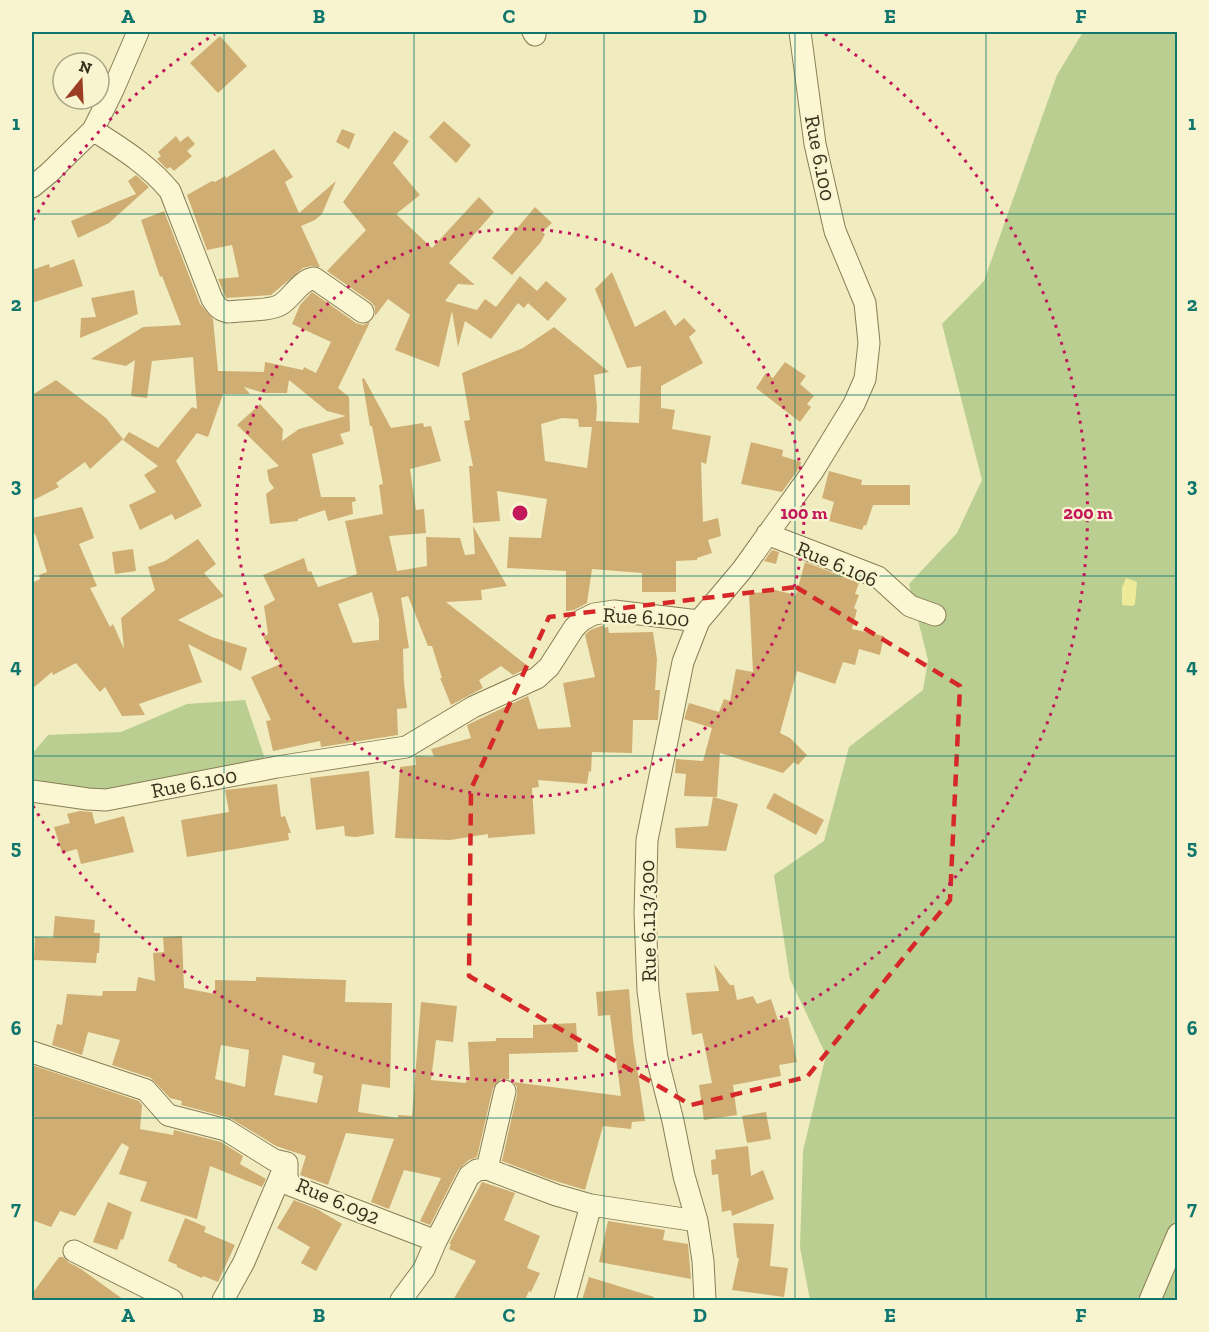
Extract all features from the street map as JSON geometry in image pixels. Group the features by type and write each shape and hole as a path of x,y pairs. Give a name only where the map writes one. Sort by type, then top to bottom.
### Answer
{"street":[{"path":"32,187 93,130 138,32"},
{"name":"Rue 6.100","path":"32,791 106,800 277,767 406,747 473,707 537,678 549,667 574,628 582,620 594,614 614,611 699,621 742,570 813,471 854,404 865,379 869,343 865,303 835,231 815,144 800,32"},
{"path":"93,130 142,163 170,191 217,308 228,312 277,306 306,280 314,278 363,312"},
{"name":"Rue 6.106","path":"767,534 878,577 910,606 935,615"},
{"name":"Rue 6.113/300","path":"699,621 683,662 647,840 645,913 648,991 657,1058 684,1176 698,1221 705,1300"},
{"name":"Rue 6.092","path":"32,1052 146,1090 168,1115 226,1130 274,1161 287,1163 287,1177 290,1185 436,1241"},
{"path":"487,1170 505,1091"},
{"path":"223,1300 244,1262 287,1163"},
{"path":"401,1300 424,1269 469,1176 477,1170 487,1170 591,1205 698,1221"},
{"path":"565,1300 591,1205"},
{"path":"1150,1300 1178,1234"},
{"path":"74,1251 172,1300"}],"highlighted area":[{"path":"796,587 960,686 950,900 807,1077 691,1105 469,976 471,789 549,617"}],"green space":[{"path":"1083,32 1177,32 1177,1300 810,1300 800,1248 803,1151 826,1055 790,979 774,875 824,841 849,747 923,690 928,660 909,584 957,533 982,480 942,324 984,281 1057,75"},
{"path":"245,700 267,765 101,795 32,785 32,754 48,735 121,732 187,704"}],"sand":[{"path":"1126,578 1137,582 1133,606 1122,605 1122,588"}],"building":[{"path":"220,36 247,66 218,93 190,63"},
{"path":"444,121 471,145 456,163 429,137"},
{"path":"342,129 355,134 349,149 336,142"},
{"path":"394,131 409,141 393,163 420,195 396,214 432,248 479,197 494,212 449,263 475,285 458,284 445,301 477,310 485,299 496,307 520,276 537,291 546,281 567,299 548,321 528,303 524,308 518,303 491,339 465,321 458,347 452,311 439,367 395,350 410,315 388,299 375,316 375,307 371,302 327,271 366,230 343,202"},
{"path":"176,136 180,142 188,136 195,144 187,151 192,156 174,171 170,167 167,169 157,159 161,156 158,152"},
{"path":"274,149 293,177 285,182 299,213 336,181 322,214 301,226 320,267 303,268 271,295 226,298 218,279 239,277 232,245 207,250 187,195 212,181 215,182 225,176 226,178"},
{"path":"136,175 149,187 109,223 78,238 71,221 136,194 128,181"},
{"path":"535,207 552,223 542,232 545,234 541,242 512,275 492,258"},
{"path":"164,211 200,304 213,319 218,371 264,372 265,362 303,370 304,367 316,373 331,342 292,324 300,305 312,292 356,323 363,325 370,322 338,388 349,397 350,431 340,434 344,444 312,454 321,497 355,497 356,501 352,502 353,514 328,521 325,510 298,519 298,521 270,524 266,494 274,488 269,481 267,470 279,466 237,425 260,404 283,429 282,441 299,429 346,416 327,411 289,380 287,393 264,393 244,387 250,394 223,394 208,437 197,433 176,461 202,506 175,520 172,514 140,530 129,505 156,492 144,475 158,466 123,440 129,432 158,448 192,407 197,409 193,357 152,361 147,398 131,396 135,360 126,366 91,359 143,327 181,325 162,276 160,277 141,220"},
{"path":"74,259 83,286 32,303 32,270 49,264 50,268"},
{"path":"612,272 635,327 665,310 675,326 684,318 696,331 689,337 703,363 661,386 661,408 675,410 672,429 711,436 706,464 701,462 703,522 718,518 721,536 708,540 712,553 697,558 697,560 676,561 676,592 642,592 642,573 592,569 587,603 574,610 566,611 566,571 507,568 509,537 541,538 547,499 497,491 500,521 473,523 469,466 473,466 464,421 470,420 462,373 523,348 554,327 609,372 594,375 596,421 639,423 641,366 627,368 595,289","holes":["562,418 578,419 579,427 592,427 587,468 545,461 541,424"]},
{"path":"134,290 138,314 80,338 81,318 96,317 91,298"},
{"path":"785,362 806,376 800,384 814,396 807,404 811,407 800,422 756,388 766,373 773,378"},
{"path":"364,378 391,428 423,423 424,427 431,426 441,461 410,469 416,510 424,509 426,533 389,536 397,571 427,566 426,537 460,538 465,555 475,554 473,526 507,586 481,590 482,600 446,602 529,667 513,675 501,666 479,680 483,688 451,705 440,678 442,678 432,646 428,646 408,596 401,598 409,648 403,649 407,708 397,709 398,735 321,747 320,741 273,751 266,721 271,720 251,677 280,664 263,637 268,634 264,606 275,600 263,575 304,558 308,572 311,571 318,587 357,574 345,521 383,514 379,485 383,484 362,379","holes":["372,592 379,619 379,640 353,643 338,604"]},
{"path":"56,380 106,418 123,439 90,469 85,462 56,483 59,487 32,501 32,395"},
{"path":"751,442 783,450 782,456 801,462 800,467 782,492 741,484"},
{"path":"829,471 862,480 861,485 910,485 910,505 873,505 866,526 864,525 862,530 829,521 834,502 822,498"},
{"path":"82,507 94,538 79,544 97,586 90,588 110,627 113,624 124,649 121,618 155,590 148,567 165,561 198,539 216,564 204,573 224,596 178,620 212,637 247,648 241,671 188,644 202,682 139,704 145,715 122,716 105,687 100,692 76,663 53,675 52,672 32,689 32,583 40,579 39,575 47,572 32,529 32,518"},
{"path":"133,549 136,571 115,574 112,552"},
{"path":"772,550 779,552 776,564 764,561"},
{"path":"805,562 859,583 855,594 859,595 854,608 857,610 852,629 884,636 880,655 859,649 855,665 843,662 835,684 797,671 780,733 790,738 807,755 798,765 794,762 783,773 720,753 717,797 684,796 686,774 675,773 676,759 703,761 712,728 684,719 689,703 719,712 724,699 730,701 736,669 753,672 749,593 767,592 767,588 796,595"},
{"path":"604,625 604,628 608,627 609,633 653,632 657,659 655,690 660,690 658,720 633,720 632,753 592,752 591,772 589,771 587,784 538,780 539,787 532,788 535,834 488,838 488,834 450,840 395,838 400,767 416,765 415,756 434,757 431,749 471,738 467,725 528,696 538,729 571,727 563,683 595,677 585,635 590,630"},
{"path":"369,771 374,834 345,836 344,826 316,830 310,778"},
{"path":"277,784 281,817 285,816 291,833 288,833 289,840 187,857 181,820 229,812 225,790"},
{"path":"774,793 824,820 816,835 766,808"},
{"path":"713,797 738,804 726,851 676,848 675,828 708,826"},
{"path":"80,811 92,812 95,824 124,816 134,852 81,864 77,849 62,853 54,827 70,823 67,814"},
{"path":"55,916 95,920 94,933 100,933 96,963 34,960 35,937 53,938"},
{"path":"182,936 184,988 215,994 215,980 256,981 256,977 346,980 345,1002 392,1003 390,1088 362,1084 358,1112 398,1118 398,1115 412,1116 421,1002 457,1006 453,1042 436,1040 431,1080 466,1083 467,1077 470,1077 468,1042 496,1041 496,1038 533,1038 533,1025 576,1023 578,1052 509,1054 509,1079 501,1079 493,1088 477,1157 469,1160 458,1170 430,1225 420,1221 441,1178 404,1170 389,1209 371,1202 394,1139 346,1133 328,1185 300,1175 306,1156 276,1146 230,1118 181,1105 182,1101 170,1098 151,1078 112,1065 120,1040 88,1032 82,1055 52,1045 57,1024 62,1025 67,994 102,996 103,991 136,991 138,977 155,981 153,953 164,952 163,937","holes":["221,1045 249,1050 245,1087 215,1079","283,1055 315,1063 313,1073 323,1076 317,1103 274,1095"]},
{"path":"714,964 730,985 734,985 737,1000 753,996 757,1004 771,999 778,1020 788,1017 797,1062 779,1065 781,1076 733,1085 737,1115 704,1120 699,1085 712,1083 702,1033 692,1035 686,993 719,991"},
{"path":"629,989 633,1040 645,1121 632,1122 631,1129 603,1126 585,1190 502,1161 517,1094 517,1087 513,1082 621,1096 610,1015 598,1016 596,992"},
{"path":"32,1065 139,1101 142,1105 140,1129 173,1135 174,1130 221,1142 243,1156 240,1164 266,1179 262,1187 210,1166 197,1219 140,1201 147,1182 119,1174 129,1147 122,1143 75,1216 60,1211 51,1227 32,1220"},
{"path":"766,1112 771,1139 747,1143 742,1116"},
{"path":"748,1146 751,1176 763,1170 774,1199 732,1216 731,1210 722,1212 718,1174 712,1175 711,1160 716,1159 715,1150"},
{"path":"482,1182 515,1193 504,1220 540,1236 527,1268 540,1273 525,1300 453,1300 476,1261 449,1249 451,1244 449,1244"},
{"path":"294,1200 317,1209 342,1224 316,1271 301,1263 310,1247 277,1228"},
{"path":"108,1202 132,1212 123,1240 121,1239 117,1250 93,1242"},
{"path":"185,1218 206,1227 204,1232 235,1245 218,1282 203,1276 202,1278 168,1261"},
{"path":"608,1221 665,1230 663,1240 688,1244 691,1279 599,1262"},
{"path":"733,1223 774,1224 770,1266 788,1268 784,1297 732,1290 739,1258 737,1258"},
{"path":"59,1257 63,1257 124,1300 32,1300 32,1294"},
{"path":"589,1277 654,1297 653,1300 582,1300"}]}
